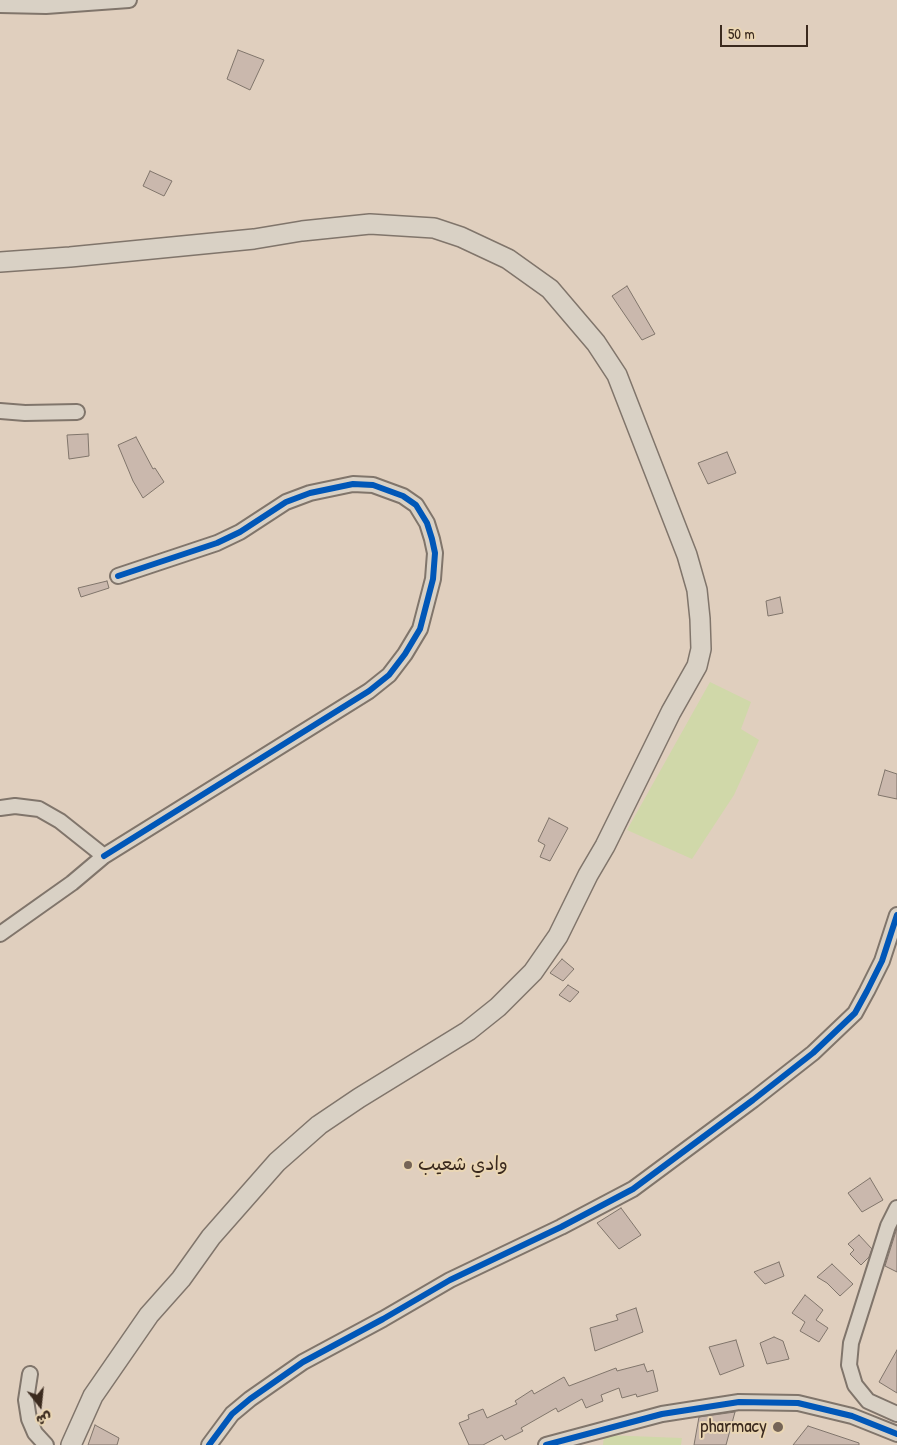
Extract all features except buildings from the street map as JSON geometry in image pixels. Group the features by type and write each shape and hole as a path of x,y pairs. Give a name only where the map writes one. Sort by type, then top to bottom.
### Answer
{"main road":[{"path":"0,262 254,239 302,231 370,224 434,228 461,237 508,259 550,289 591,337 617,375 694,574 700,619 700,650 697,666 671,712 558,936 533,972 498,1007 468,1031 319,1125 277,1162 211,1237 181,1279 149,1315 93,1396 71,1445"}],"street":[{"path":"0,5 46,6 130,0"},
{"path":"0,411 16,413 77,412"},
{"path":"0,934 72,884 104,856 369,691 389,675 405,654 420,628 433,579 435,553 426,523 416,505 403,496 373,485 353,484 310,493 286,502 240,532 217,543 118,576"},
{"path":"0,808 15,806 39,810 60,821 104,856"},
{"path":"208,1445 232,1414 303,1362 450,1280 633,1190 753,1100 813,1053 854,1013 882,961 897,915"},
{"path":"897,1208 888,1226 851,1343 849,1365 856,1385 868,1401 897,1414"},
{"path":"30,1374 26,1400 29,1418 36,1433 46,1445"},
{"path":"546,1445 662,1414 739,1402 798,1403 852,1416 897,1434"}],"green space":[{"path":"710,682 751,702 741,729 759,740 734,795 692,859 627,830"},
{"path":"604,1435 682,1438 681,1445 603,1445"}],"cycle path":[{"path":"104,856 369,691 389,675 405,654 420,629 433,579 435,553 427,523 416,505 403,496 373,485 353,484 310,493 286,502 240,532 217,543 118,576"},
{"path":"209,1445 232,1414 303,1362 450,1280 561,1227 633,1189 753,1100 813,1053 855,1013 882,961 897,915"},
{"path":"546,1445 662,1414 739,1402 798,1403 852,1416 897,1434"}],"place":[{"name":"وادي شعيب","path":"408,1165"},
{"name":"pharmacy","path":"778,1427"}]}
